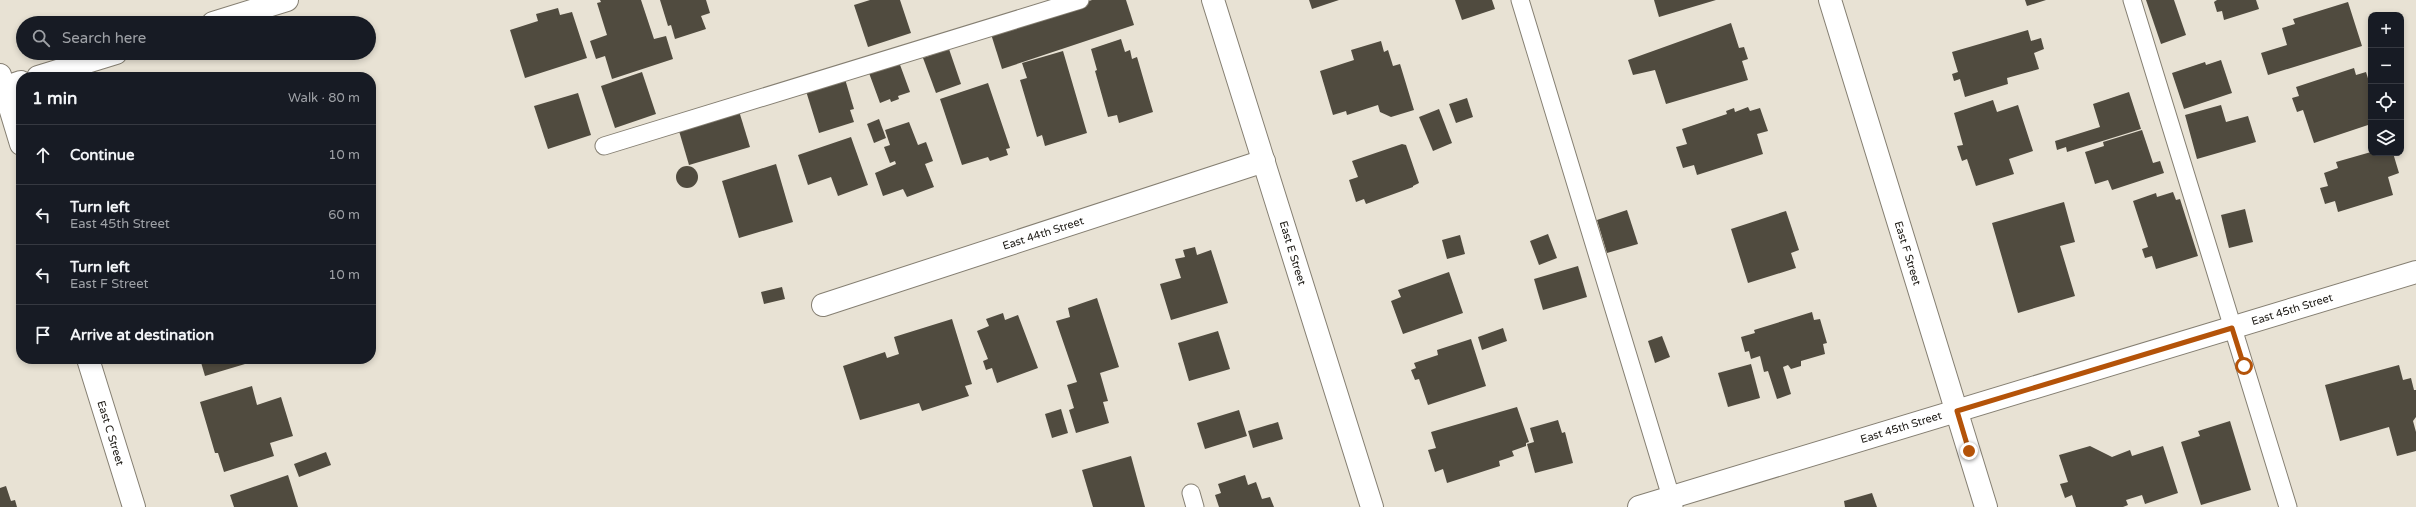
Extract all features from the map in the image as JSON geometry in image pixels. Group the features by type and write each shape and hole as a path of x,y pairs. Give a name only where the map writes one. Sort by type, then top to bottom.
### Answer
{"street":[{"path":"236,16 287,0"},
{"name":"East E Street","path":"1213,0 1372,507"},
{"name":"East F Street","path":"1830,0 1986,507"},
{"path":"54,72 93,60"},
{"path":"6,84 16,124"},
{"name":"East 44th Street","path":"823,305 1264,161"},
{"name":"East 45th Street","path":"1639,507 1673,502 1957,411 2416,272"},
{"name":"East C Street","path":"90,364 134,507"}],"lane":[{"path":"604,146 1080,0"},
{"path":"1520,0 1673,502"},
{"path":"2132,0 2288,507"}],"building":[{"path":"600,0 641,0 654,39 666,36 673,59 612,79 605,56 596,59 590,41 607,35 597,3 601,2"},
{"path":"660,0 706,0 710,13 701,16 706,29 675,39 671,25 668,26"},
{"path":"870,0 900,0 911,33 868,47 854,5"},
{"path":"1092,0 1126,0 1134,25 1002,69 991,34"},
{"path":"1309,0 1339,0 1312,9"},
{"path":"1455,0 1492,0 1495,9 1462,20"},
{"path":"1654,0 1716,0 1659,17"},
{"path":"2025,0 2046,0 2027,6"},
{"path":"2146,0 2174,0 2186,35 2161,44"},
{"path":"2217,0 2256,0 2259,9 2224,20 2222,11 2217,12 2214,2"},
{"path":"2348,2 2362,46 2268,75 2261,53 2287,45 2282,28 2295,24 2293,19"},
{"path":"558,8 560,15 572,12 587,58 525,78 510,30 538,21 536,14"},
{"path":"1731,23 1739,48 1744,47 1748,59 1742,61 1748,80 1666,104 1655,70 1633,75 1628,60"},
{"path":"2028,30 2031,41 2041,38 2044,49 2034,53 2039,69 2007,78 2008,84 1965,97 1960,79 1954,81 1952,74 1958,72 1952,52"},
{"path":"1121,39 1125,52 1130,50 1132,59 1137,57 1153,112 1119,123 1117,115 1108,117 1095,71 1097,70 1091,49"},
{"path":"1381,41 1384,52 1388,50 1393,66 1400,64 1414,110 1391,117 1380,112 1378,105 1347,115 1346,111 1333,115 1320,71 1354,60 1351,50"},
{"path":"949,49 961,84 936,93 923,58"},
{"path":"1063,51 1087,133 1045,146 1042,135 1037,137 1020,80 1027,78 1022,63"},
{"path":"2221,60 2232,93 2184,109 2172,73 2205,62 2206,65"},
{"path":"899,62 910,92 898,96 899,99 891,102 890,99 880,103 869,73"},
{"path":"2354,68 2356,75 2366,72 2368,78 2368,125 2314,143 2303,110 2297,112 2292,98 2299,96 2296,87"},
{"path":"642,72 656,114 615,128 601,86"},
{"path":"845,79 854,109 850,110 854,122 819,133 806,91"},
{"path":"988,83 1010,148 1006,149 1008,155 990,161 988,157 962,165 940,99"},
{"path":"2129,92 2141,129 2067,152 2066,147 2057,150 2055,141 2100,127 2093,104"},
{"path":"578,93 591,135 548,149 534,106"},
{"path":"1467,98 1473,117 1456,123 1449,104"},
{"path":"1993,100 1997,112 2018,105 2033,151 2009,159 2014,174 1976,186 1967,159 1962,161 1957,146 1963,145 1954,113"},
{"path":"2221,105 2226,122 2248,116 2256,142 2197,159 2185,115"},
{"path":"1748,107 1750,111 1760,108 1768,131 1757,134 1763,154 1697,175 1694,165 1683,168 1676,147 1687,144 1682,129 1727,114 1726,111 1734,108 1735,112"},
{"path":"1439,109 1452,143 1433,151 1419,117"},
{"path":"739,111 750,147 689,165 679,131"},
{"path":"879,119 886,138 874,143 867,124"},
{"path":"909,122 918,145 926,142 933,161 925,164 934,187 907,197 903,189 883,196 875,173 896,164 895,161 890,163 884,147 890,145 885,130"},
{"path":"2142,130 2153,163 2160,161 2164,173 2112,190 2108,180 2095,184 2085,152 2104,146 2103,142"},
{"path":"851,137 868,185 838,196 831,177 808,185 798,155"},
{"path":"1402,144 1406,145 1419,183 1413,187 1366,204 1364,199 1356,202 1349,180 1358,177 1352,161"},
{"path":"2368,153 2368,156 2394,156 2399,173 2388,177 2393,195 2338,212 2335,201 2325,204 2320,188 2328,186 2324,173 2338,168 2336,162"},
{"path":"776,164 793,222 739,238 722,181"},
{"path":"687,166 695,169 698,177 695,185 687,188 679,185 676,177 679,169"},
{"path":"2173,192 2176,200 2180,199 2198,256 2156,269 2152,256 2145,258 2142,249 2148,247 2133,201 2156,193 2157,197"},
{"path":"2064,202 2075,242 2060,246 2075,296 2018,313 1992,223"},
{"path":"2245,209 2253,242 2229,248 2221,215"},
{"path":"1627,210 1638,244 1607,253 1597,220"},
{"path":"1786,211 1799,250 1791,253 1796,268 1748,283 1731,229"},
{"path":"1548,234 1557,258 1539,265 1530,241"},
{"path":"1460,235 1465,254 1447,259 1442,240"},
{"path":"1195,247 1197,255 1211,250 1228,303 1171,320 1160,284 1181,278 1175,259 1185,257 1183,250"},
{"path":"1578,266 1587,297 1543,310 1534,279"},
{"path":"1449,272 1463,313 1403,334 1391,301 1401,297 1398,290"},
{"path":"782,287 785,299 764,304 761,292"},
{"path":"1097,298 1119,367 1100,373 1108,401 1103,402 1109,423 1076,433 1069,410 1074,408 1067,385 1077,382 1056,321 1070,317 1068,308"},
{"path":"1812,312 1814,320 1820,319 1827,343 1823,344 1825,354 1801,361 1801,366 1791,369 1788,365 1783,367 1791,394 1777,399 1768,371 1764,372 1760,356 1751,359 1749,351 1745,352 1741,337 1755,333 1754,330"},
{"path":"1003,313 1005,320 1018,315 1038,368 997,383 992,368 986,370 983,361 988,359 977,331 989,326 986,319"},
{"path":"952,319 972,384 965,386 969,396 922,411 919,403 860,420 843,366 885,352 887,358 899,354 894,337"},
{"path":"1503,328 1507,341 1482,350 1478,337"},
{"path":"1218,331 1230,369 1189,381 1178,343"},
{"path":"1662,336 1670,357 1655,363 1648,341"},
{"path":"1471,339 1486,386 1428,405 1419,379 1415,380 1411,370 1416,368 1414,363 1438,355 1437,350"},
{"path":"201,364 245,364 205,376"},
{"path":"1751,364 1760,398 1728,407 1718,373"},
{"path":"2399,365 2403,380 2411,378 2414,390 2416,390 2416,417 2413,421 2416,432 2416,451 2397,456 2389,427 2340,441 2325,385"},
{"path":"252,386 257,405 281,397 293,436 270,443 274,456 224,472 218,453 215,453 200,402"},
{"path":"1517,407 1529,442 1526,443 1526,446 1512,451 1514,456 1499,461 1500,466 1447,483 1443,469 1435,472 1428,450 1436,448 1431,432"},
{"path":"1061,409 1068,433 1052,438 1045,414"},
{"path":"1239,410 1247,436 1205,449 1197,423"},
{"path":"1558,420 1562,433 1565,432 1573,463 1535,473 1527,444 1534,442 1530,428"},
{"path":"2230,421 2251,490 2201,505 2181,442 2200,436 2198,431"},
{"path":"1278,422 1283,439 1253,448 1248,431"},
{"path":"2090,446 2112,457 2130,450 2132,456 2163,446 2178,493 2145,504 2142,495 2126,500 2128,505 2123,507 2076,507 2072,495 2065,498 2060,484 2068,482 2059,455"},
{"path":"326,452 331,465 299,477 294,464"},
{"path":"1131,456 1145,507 1093,507 1082,470"},
{"path":"288,475 298,507 234,507 230,495"},
{"path":"1245,475 1248,485 1256,482 1262,499 1270,497 1274,507 1219,507 1215,495 1221,493 1218,484"},
{"path":"6,486 11,501 15,500 17,507 0,507 0,488"},
{"path":"1872,493 1877,507 1845,507 1844,501"}],"route":[{"path":"1969,451 1957,411 2232,328 2244,366"}]}
